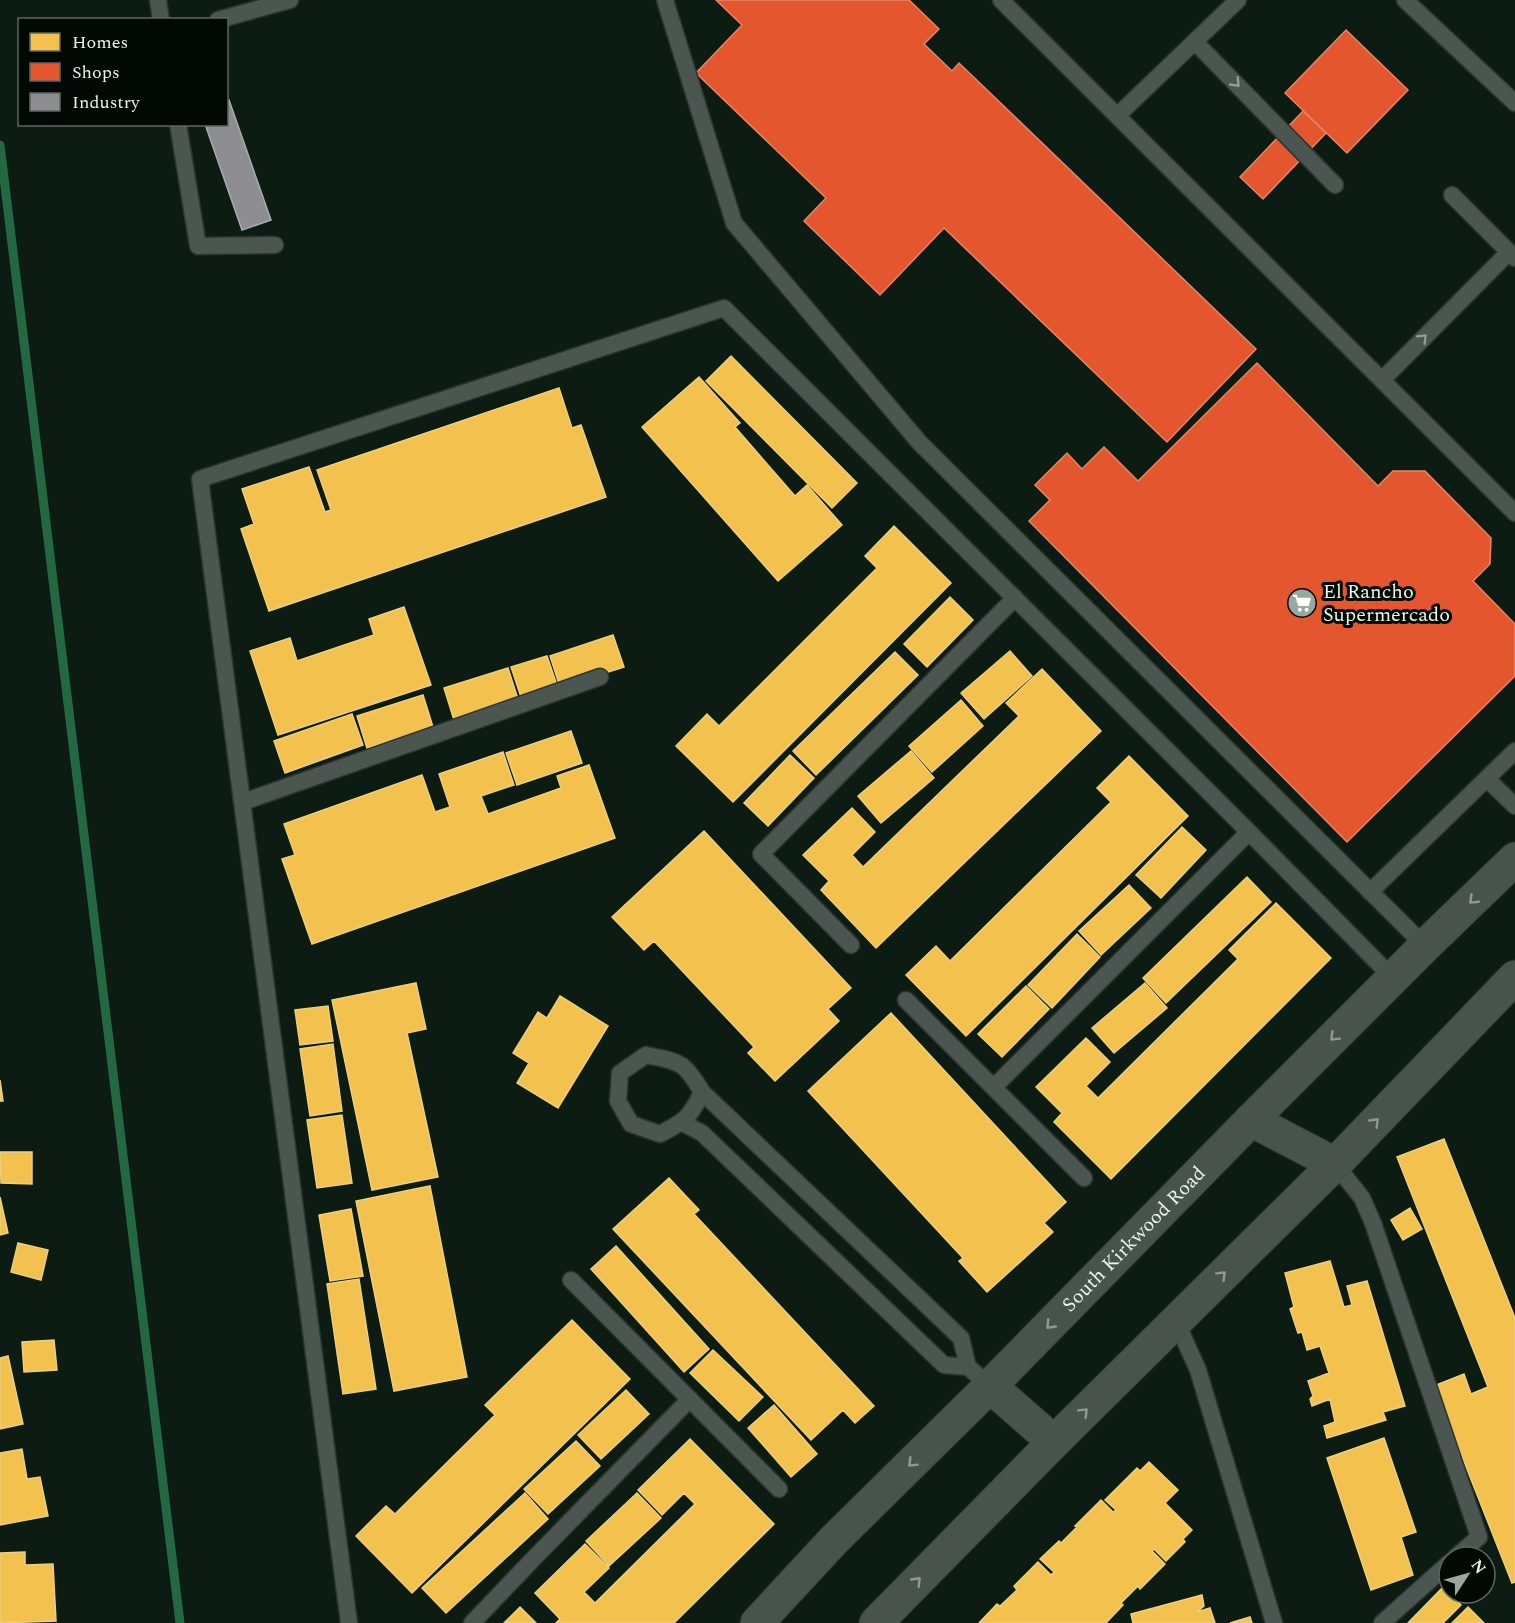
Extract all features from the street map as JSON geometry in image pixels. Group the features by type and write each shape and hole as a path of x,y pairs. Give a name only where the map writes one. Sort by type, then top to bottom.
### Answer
{"main road":[{"name":"South Kirkwood Road","path":"757,1623 979,1376 1251,1120 1515,859"},
{"path":"876,1623 1054,1442 1335,1164 1515,977"},
{"path":"1251,1120 1335,1164"},
{"path":"979,1376 1054,1442"}],"lane":[{"path":"158,0 161,18"},
{"path":"225,18 290,0"},
{"path":"665,0 734,223 919,442 1425,946"},
{"path":"1001,0 1515,513"},
{"path":"1117,116 1238,0"},
{"path":"1405,0 1515,103"},
{"path":"1195,42 1335,184"},
{"path":"178,126 198,246 275,244"},
{"path":"1382,380 1512,255 1452,195"},
{"path":"349,1623 200,479 724,308 1393,978"},
{"path":"851,945 761,854 1014,598"},
{"path":"243,802 600,677"},
{"path":"1370,892 1515,751"},
{"path":"1487,779 1515,806"},
{"path":"994,1087 1249,832"},
{"path":"906,1000 1084,1178"},
{"path":"702,1092 693,1112 660,1134 631,1124 618,1101 620,1073 646,1055 678,1062 692,1074 702,1092 961,1338 979,1376"},
{"path":"681,1122 702,1133 944,1365 979,1376"},
{"path":"1335,1164 1362,1198 1373,1223 1479,1537 1470,1545"},
{"path":"571,1280 779,1490"},
{"path":"1176,1321 1198,1370 1274,1623"},
{"path":"472,1623 690,1399"},
{"path":"1382,1623 1437,1574"}],"building: Homes":[{"path":"731,356 857,483 832,508 706,381"},
{"path":"699,377 740,423 735,427 795,496 807,485 842,525 778,581 642,427"},
{"path":"559,388 572,428 581,425 606,497 269,611 241,529 254,524 242,489 309,467 325,512 331,510 317,470"},
{"path":"894,526 951,583 733,802 676,746 707,714 719,726 877,568 865,556"},
{"path":"950,597 973,620 927,667 904,644"},
{"path":"404,607 431,685 278,735 250,651 290,638 297,661 374,635 369,619"},
{"path":"613,635 624,667 560,687 550,656"},
{"path":"1010,651 1032,676 984,719 961,693"},
{"path":"895,652 918,675 816,775 793,751"},
{"path":"547,656 558,688 522,700 511,667"},
{"path":"508,668 518,699 454,720 444,688"},
{"path":"1042,669 1101,731 876,948 821,890 829,881 803,855 852,808 875,832 852,855 863,867 1019,716 1006,703"},
{"path":"423,695 433,727 367,748 357,716"},
{"path":"961,700 983,726 932,772 909,746"},
{"path":"352,714 363,745 285,773 274,741"},
{"path":"571,731 582,763 517,785 506,753"},
{"path":"911,751 934,778 881,823 858,796"},
{"path":"503,752 514,785 481,796 488,814 561,788 557,776 589,765 615,838 312,944 282,859 295,855 284,824 422,775 435,812 450,807 439,774"},
{"path":"790,755 814,778 768,826 744,803"},
{"path":"1129,756 1188,816 966,1036 906,975 936,946 950,961 1111,802 1097,788"},
{"path":"1182,827 1206,850 1161,898 1136,875"},
{"path":"704,831 851,988 828,1009 839,1021 775,1081 748,1053 754,1047 654,941 644,950 612,917"},
{"path":"1247,877 1271,902 1166,1003 1143,978"},
{"path":"1129,885 1151,908 1101,955 1079,931"},
{"path":"1276,903 1331,958 1111,1179 1054,1122 1062,1113 1036,1087 1086,1038 1110,1062 1086,1086 1098,1098 1238,959 1229,950"},
{"path":"1077,934 1100,957 1052,1008 1028,985"},
{"path":"416,983 426,1029 407,1033 438,1177 372,1190 332,1000"},
{"path":"1145,983 1167,1008 1114,1053 1092,1028"},
{"path":"1026,986 1049,1009 1002,1057 978,1034"},
{"path":"560,996 608,1026 558,1108 517,1083 529,1063 513,1053 538,1012 547,1018"},
{"path":"328,1006 333,1041 300,1045 295,1010"},
{"path":"891,1013 1066,1202 1044,1223 1053,1232 987,1292 959,1261 963,1258 808,1091"},
{"path":"333,1044 342,1111 310,1116 300,1049"},
{"path":"0,1080 3,1101 0,1101"},
{"path":"342,1115 352,1183 317,1188 307,1120"},
{"path":"1444,1139 1515,1318 1515,1582 1512,1583 1434,1386 1464,1374 1471,1394 1488,1387 1397,1157"},
{"path":"0,1152 32,1152 32,1184 1,1183"},
{"path":"669,1178 699,1210 694,1214 874,1406 855,1423 843,1410 811,1440 613,1229"},
{"path":"430,1186 467,1377 394,1391 356,1201"},
{"path":"0,1197 8,1233 0,1235"},
{"path":"1410,1208 1422,1229 1403,1240 1391,1220"},
{"path":"351,1209 363,1276 330,1281 319,1215"},
{"path":"18,1243 48,1250 41,1280 11,1272"},
{"path":"616,1246 709,1349 684,1372 591,1269"},
{"path":"1330,1261 1344,1307 1352,1305 1347,1286 1367,1281 1405,1406 1383,1412 1386,1420 1327,1438 1324,1426 1335,1422 1330,1399 1312,1406 1310,1399 1313,1396 1308,1381 1329,1373 1320,1346 1307,1350 1302,1332 1298,1333 1290,1309 1294,1307 1285,1273"},
{"path":"359,1279 376,1389 343,1394 327,1284"},
{"path":"572,1320 630,1379 412,1593 356,1536 386,1506 395,1514 495,1415 485,1405"},
{"path":"54,1340 57,1370 24,1372 22,1342"},
{"path":"713,1350 763,1397 739,1421 690,1373"},
{"path":"8,1356 23,1424 0,1429 0,1358"},
{"path":"626,1390 649,1414 601,1459 578,1435"},
{"path":"774,1405 817,1454 791,1477 748,1428"},
{"path":"1384,1438 1416,1532 1401,1537 1413,1575 1371,1590 1327,1458"},
{"path":"690,1439 774,1524 674,1623 556,1623 560,1619 535,1593 585,1544 609,1568 584,1592 595,1603 695,1504 684,1493 662,1515 638,1490"},
{"path":"576,1441 600,1466 548,1514 524,1489"},
{"path":"22,1449 27,1479 40,1477 48,1516 0,1525 0,1453"},
{"path":"1149,1462 1178,1490 1165,1503 1192,1530 1183,1539 1185,1542 1166,1561 1154,1549 1152,1551 1165,1564 1140,1589 1138,1586 1121,1603 1123,1605 1106,1623 979,1623 997,1604 1000,1606 1017,1590 1014,1586 1038,1562 1051,1575 1054,1572 1040,1559 1059,1541 1061,1543 1101,1500 1113,1512 1116,1510 1105,1500 1137,1468 1140,1471"},
{"path":"525,1493 548,1519 446,1613 422,1588"},
{"path":"637,1493 661,1518 609,1566 586,1541"},
{"path":"25,1552 25,1565 53,1564 56,1621 0,1623 0,1553"},
{"path":"1437,1593 1437,1605 1461,1605 1443,1623 1408,1623"},
{"path":"1202,1595 1204,1606 1197,1612 1210,1608 1215,1623 1133,1623 1131,1614"},
{"path":"520,1607 536,1623 504,1623"},
{"path":"1468,1607 1484,1623 1452,1623"},
{"path":"1250,1617 1252,1623 1230,1623"}],"building: Shops":[{"path":"716,0 909,0 939,29 924,44 952,71 959,63 1256,349 1167,442 944,228 880,295 804,221 826,198 696,73 742,25"},
{"path":"1346,30 1408,90 1347,153 1285,93"},
{"path":"1303,111 1326,133 1263,199 1240,177"},
{"name":"El Rancho Supermercado","path":"1257,363 1378,486 1393,471 1425,471 1491,538 1490,564 1473,581 1515,624 1515,676 1347,842 1029,521 1050,500 1035,485 1067,453 1082,469 1104,447 1138,481"}],"building: Industry":[{"path":"228,100 271,220 242,230 206,126 228,126"}],"waterway":[{"path":"0,145 180,1623"}],"place":[{"name":"El Rancho Supermercado","path":"1302,603"}]}
